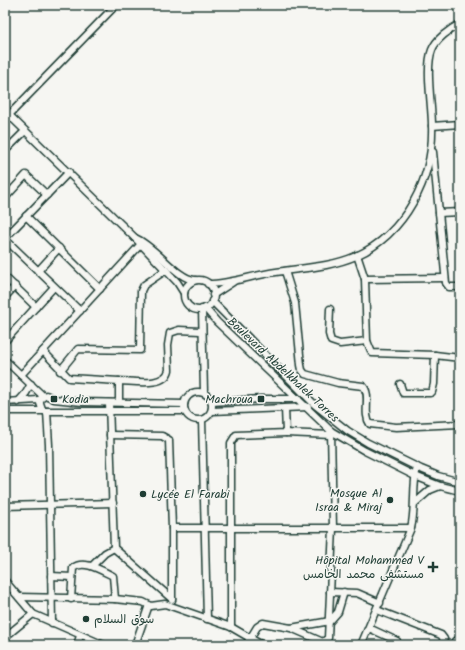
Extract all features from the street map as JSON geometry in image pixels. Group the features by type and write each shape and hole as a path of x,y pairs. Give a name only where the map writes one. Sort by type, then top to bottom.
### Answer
{"street":[{"path":"116,5 6,113 69,172 166,270 184,293 188,305 202,309"},
{"path":"460,24 442,37 432,50 429,69 432,141 445,278 449,287 460,287"},
{"path":"432,126 460,124"},
{"path":"5,151 25,131"},
{"path":"135,238 149,246 184,277 208,284 286,270 332,264 357,255 394,228 408,212 426,173 432,141"},
{"path":"69,172 5,238 80,311"},
{"path":"5,198 26,175 47,195"},
{"path":"439,213 460,212"},
{"path":"26,216 100,289"},
{"path":"21,375 140,245"},
{"path":"38,271 59,248"},
{"path":"357,255 365,279 367,342 372,353 435,355 460,358"},
{"path":"60,371 76,351 81,348 140,350 141,291 144,285 166,270"},
{"path":"286,270 295,303 301,365 305,374 338,383 363,386 366,391 367,420 370,424 396,427 460,424"},
{"path":"5,277 36,307"},
{"path":"365,279 445,278"},
{"path":"184,293 190,283 198,280"},
{"path":"212,411 212,402 203,392 200,332 202,309 212,298 236,280"},
{"path":"208,284 212,298"},
{"path":"5,297 15,286"},
{"path":"5,341 54,287"},
{"name":"Boulevard Abdelkhalek Torres","path":"212,298 315,405 348,431 368,443 417,467 438,476 460,482"},
{"path":"202,309 203,392"},
{"name":"Boulevard Abdelkhalek Torres","path":"202,309 298,399 305,408 331,433 415,476 440,486 460,491"},
{"path":"330,309 329,334 331,341 340,344 367,342"},
{"path":"203,325 217,322"},
{"path":"43,351 65,376 73,379 151,382 162,379 169,370 168,345 170,334 180,330 200,332"},
{"path":"400,384 403,393 432,392 434,384 435,355"},
{"path":"5,360 31,384 41,398 46,410 50,505 52,624"},
{"path":"119,381 119,402"},
{"path":"18,402 26,393 31,384"},
{"path":"203,392 192,393 185,400 184,407 190,418 201,420 212,411 305,408 315,405"},
{"path":"5,402 18,402 49,395 54,399 184,407"},
{"path":"212,402 261,399 298,399 308,397"},
{"path":"46,410 54,405 54,399"},
{"path":"109,403 108,410 114,548 172,598"},
{"path":"5,411 108,410 184,407"},
{"path":"285,408 286,434"},
{"path":"201,420 205,618"},
{"path":"231,627 231,442 233,437 236,435 331,433 333,528 330,621 328,638 323,642 291,628 264,623 256,627 246,645"},
{"path":"110,435 162,436 169,440 172,528 171,606"},
{"path":"361,645 380,603 414,516 415,476 417,467"},
{"path":"415,502 430,490 440,486"},
{"path":"5,506 113,504"},
{"path":"172,528 410,528"},
{"path":"92,566 105,553 114,548"},
{"path":"71,599 73,568 77,565 92,566 113,576 115,600"},
{"path":"5,576 5,581 33,614 52,624 104,645"},
{"path":"51,576 72,577"},
{"path":"330,592 344,592 364,595 380,603"},
{"path":"291,628 330,621 338,612 344,592"},
{"path":"19,598 115,600 143,602 149,605 162,604 231,627 262,645"},
{"path":"135,645 149,605"},
{"path":"376,610 441,635 444,639 441,645"},
{"path":"5,636 33,614"},
{"path":"369,628 397,641 397,645"},
{"path":"77,645 80,636"},
{"path":"386,645 389,638"}],"place":[{"name":"Kodia","path":"54,399"},
{"name":"Machroua","path":"261,399"},
{"name":"Lycée El Farabi","path":"143,494"},
{"name":"Mosque Al Israa & Miraj","path":"390,500"},
{"name":"Hôpital Mohammed V مستشفى محمد الخامس","path":"433,567"},
{"name":"سوق السلام","path":"86,619"}]}
